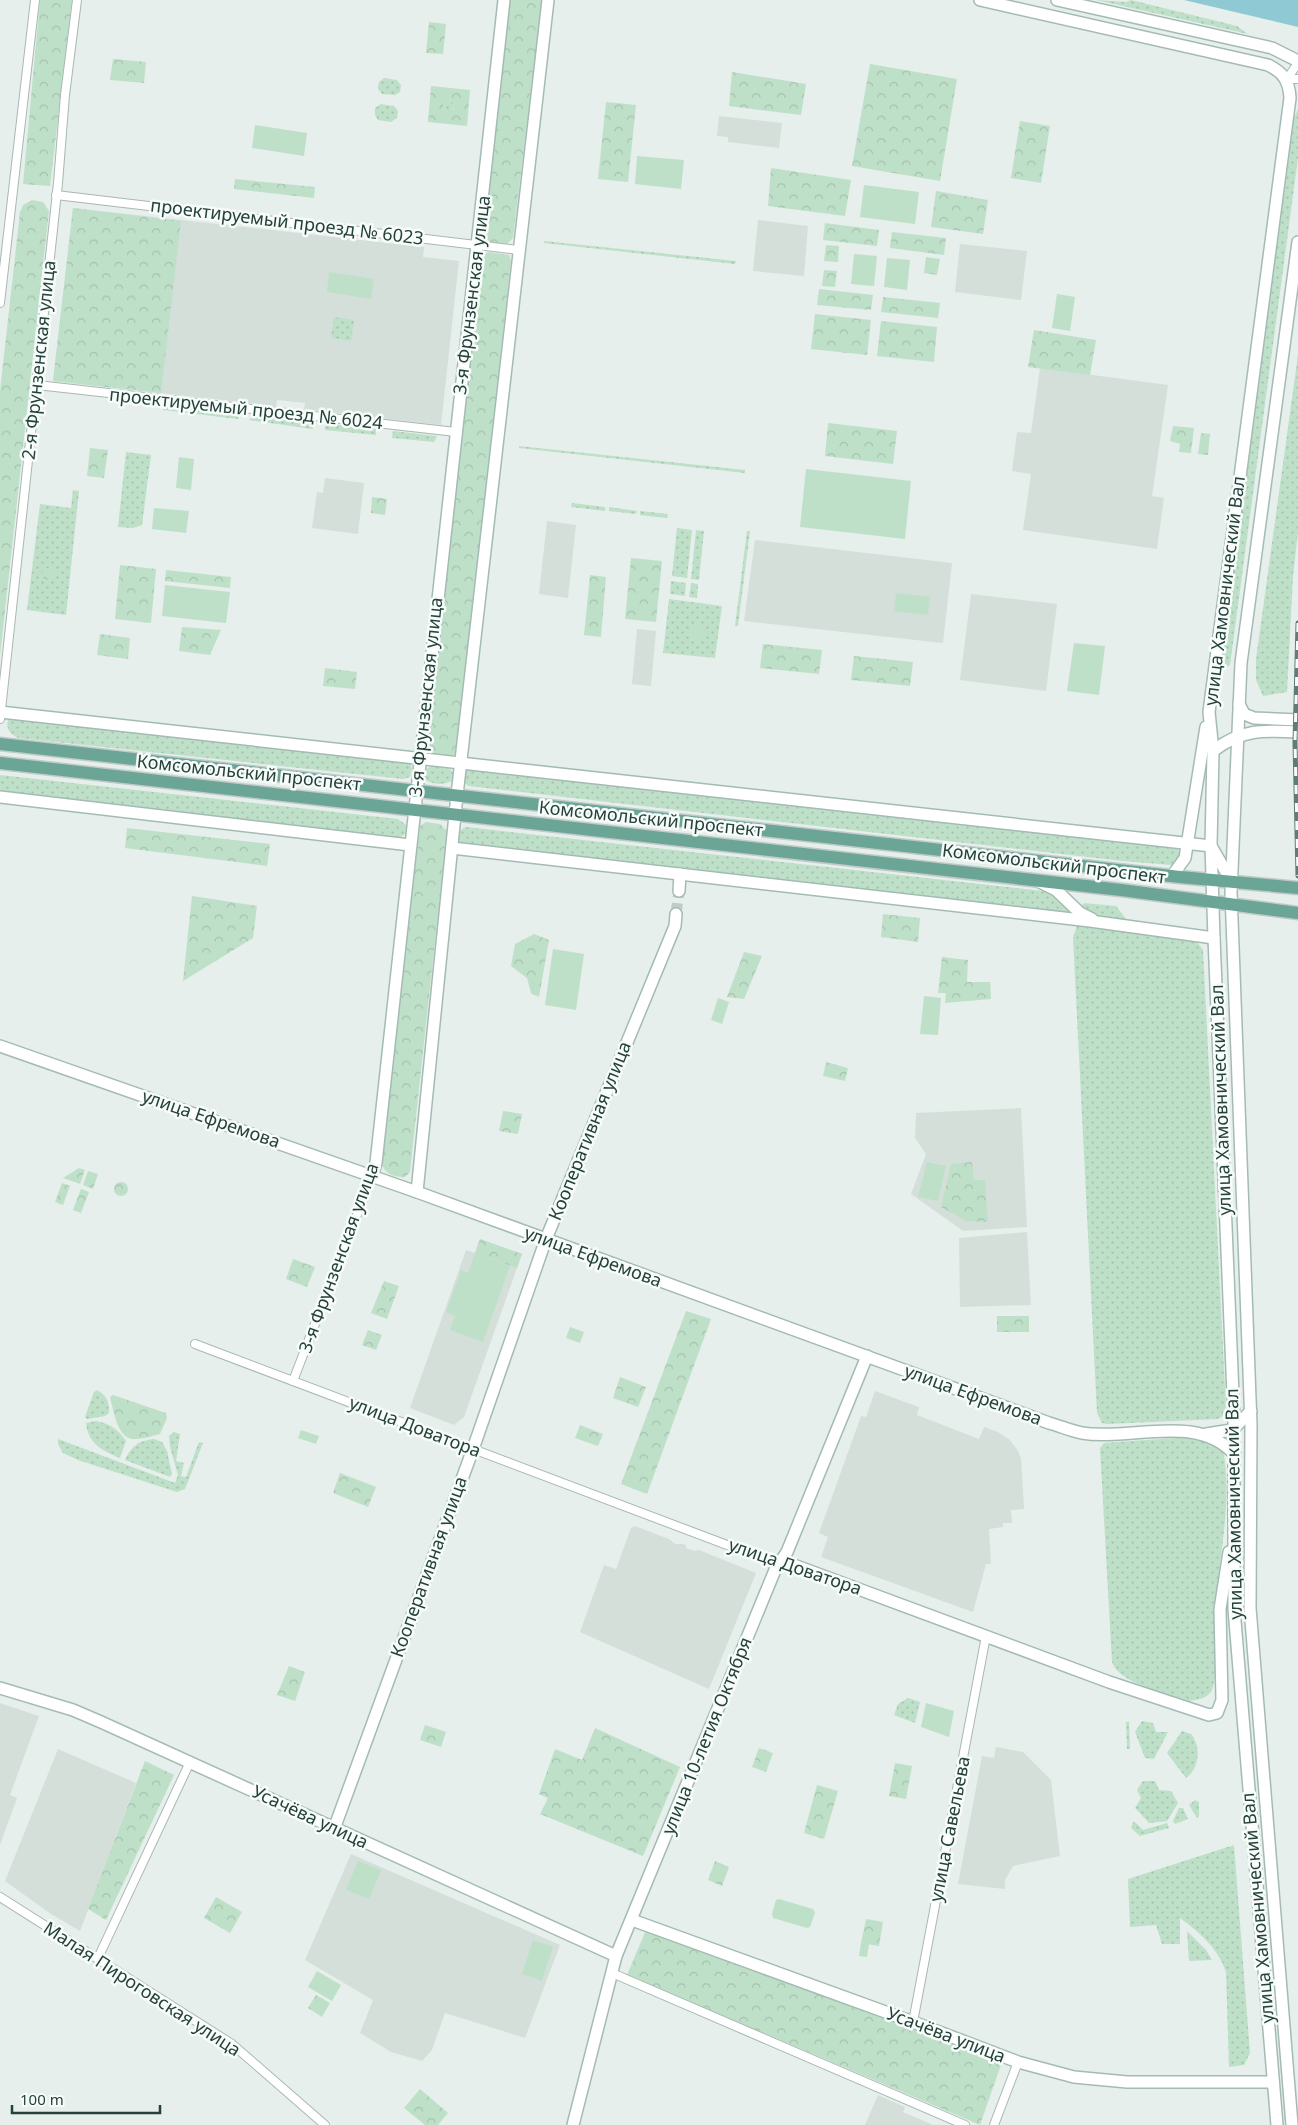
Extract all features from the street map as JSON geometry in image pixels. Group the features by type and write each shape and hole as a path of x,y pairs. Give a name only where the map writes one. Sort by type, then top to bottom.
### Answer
{"main road":[{"name":"Комсомольский проспект","path":"0,744 1172,876 1298,888"},
{"name":"Комсомольский проспект","path":"0,762 1036,880 1298,912"}],"street":[{"path":"0,303 35,0"},
{"name":"2-я Фрунзенская улица","path":"0,714 37,385 65,95 77,0"},
{"name":"3-я Фрунзенская улица","path":"293,1381 372,1176 378,1144 419,758 504,0"},
{"path":"417,1192 460,763 548,0"},
{"path":"980,0 1268,65 1292,79 1298,62 1272,48 1057,0"},
{"name":"улица Хамовнический Вал","path":"1277,2125 1234,1609 1235,1455 1214,938 1211,846 1213,751 1209,712 1292,79"},
{"name":"проектируемый проезд № 6023","path":"56,195 518,250"},
{"name":"улица Хамовнический Вал","path":"1292,2125 1250,1608 1251,1411 1231,904 1241,664 1298,242"},
{"name":"проектируемый проезд № 6024","path":"37,385 456,432"},
{"path":"1239,704 1244,714 1254,718 1298,720"},
{"path":"1172,876 1185,858 1209,712"},
{"name":"Комсомольский проспект","path":"0,714 419,758 1211,846"},
{"path":"1213,751 1237,736 1254,730 1298,732"},
{"path":"0,797 410,844"},
{"path":"1211,846 1232,882"},
{"path":"452,848 1101,922 1214,938"},
{"path":"679,891 680,874"},
{"path":"1036,880 1056,890 1088,918 1101,922"},
{"name":"Кооперативная улица","path":"334,1829 546,1239 675,926 676,914"},
{"name":"улица Ефремова","path":"0,1046 417,1192 1082,1433 1196,1434 1234,1424 1251,1411"},
{"name":"улица Доватора","path":"195,1344 780,1565 791,1564 1110,1682 1210,1715 1217,1713 1222,1700 1220,1609 1235,1524"},
{"name":"улица 10-летия Октября","path":"573,2125 616,1956 775,1570 780,1565 868,1356"},
{"name":"улица Ефремова","path":"1196,1434 1218,1440 1235,1455"},
{"name":"улица Савельева","path":"913,2022 986,1636"},
{"name":"Усачёва улица","path":"0,1688 73,1710 616,1956"},
{"path":"98,1958 190,1762"},
{"name":"Малая Пироговская улица","path":"0,1897 232,2044 325,2125"},
{"name":"Усачёва улица","path":"632,1920 1018,2062 1093,2080 1273,2082"},
{"path":"612,1973 965,2125"},
{"path":"994,2125 1018,2062"}],"shaded area":[{"path":"719,116 782,123 779,148 728,142 728,137 717,136"},
{"path":"73,208 424,247 423,257 459,261 441,425 304,409 305,403 277,400 276,406 53,381"},
{"path":"758,220 808,226 804,276 753,271"},
{"path":"960,244 1027,251 1021,300 955,292"},
{"path":"1040,368 1168,385 1152,496 1164,498 1157,549 1023,530 1031,474 1012,471 1017,432 1031,433"},
{"path":"325,478 364,483 358,534 312,528 317,492 323,493"},
{"path":"547,521 576,525 568,598 539,594"},
{"path":"755,540 952,563 943,643 744,621"},
{"path":"971,594 1057,604 1046,691 960,680"},
{"path":"637,629 656,631 651,686 632,684"},
{"path":"1021,1108 1027,1227 963,1231 911,1194 926,1154 915,1138 916,1113"},
{"path":"1027,1232 1031,1305 960,1307 959,1238"},
{"path":"480,1239 522,1254 464,1417 454,1425 410,1408 466,1250 475,1253"},
{"path":"875,1391 919,1407 917,1415 979,1439 984,1427 998,1432 1010,1440 1018,1451 1021,1458 1024,1509 1011,1510 1012,1523 1003,1523 1003,1527 989,1529 991,1564 986,1564 973,1612 821,1557 828,1537 819,1533 861,1416 866,1417"},
{"path":"635,1526 669,1539 675,1544 686,1545 686,1548 695,1551 699,1550 756,1573 709,1689 580,1632 604,1565 616,1569 631,1528"},
{"path":"0,1703 39,1716 10,1795 17,1798 0,1845"},
{"path":"996,1747 1023,1752 1051,1780 1060,1856 1013,1866 1005,1880 1005,1889 958,1884 982,1756 994,1758"},
{"path":"58,1749 136,1783 80,1931 51,1914 5,1881"},
{"path":"351,1854 560,1945 525,2038 445,2013 432,2050 422,2061 391,2052 360,2033 373,2000 305,1960"},
{"path":"878,2095 905,2107 903,2112 933,2125 865,2125"}],"green space":[{"path":"40,0 72,0 50,186 23,184"},
{"path":"510,0 542,0 513,238 507,244 489,242 484,234"},
{"path":"1096,0 1126,2 1131,0 1237,26 1248,34"},
{"path":"429,22 446,24 443,54 426,53"},
{"path":"113,59 146,62 144,83 110,80"},
{"path":"870,64 957,79 940,181 852,166"},
{"path":"732,72 806,84 801,115 729,106"},
{"path":"384,78 397,80 401,85 400,92 395,95 382,94 378,89 379,82"},
{"path":"431,86 470,90 467,126 428,122","holes":["449,100 454,104 454,109 447,112 443,109 443,104"]},
{"path":"446,100 450,100 454,106 450,112 446,112 442,108 442,104"},
{"path":"606,102 636,105 628,182 598,179"},
{"path":"381,104 394,106 398,111 397,118 391,122 378,120 375,115 375,108"},
{"path":"1298,109 1298,158 1230,665 1226,667 1222,663 1294,118"},
{"path":"1020,121 1050,126 1041,183 1011,178"},
{"path":"255,125 307,133 304,156 252,148"},
{"path":"637,156 684,160 681,189 635,184"},
{"path":"771,168 851,180 845,216 768,206"},
{"path":"235,179 315,187 314,198 234,189"},
{"path":"864,185 919,192 915,224 860,217"},
{"path":"936,191 988,200 983,234 931,227"},
{"path":"32,200 43,202 49,211 0,656 0,391 20,212 23,205"},
{"path":"73,208 181,221 161,393 53,381"},
{"path":"825,223 879,230 877,246 823,240"},
{"path":"892,232 946,238 944,255 890,248"},
{"path":"544,241 736,261 735,264 544,243"},
{"path":"826,245 839,246 838,262 824,261"},
{"path":"488,252 509,255 511,260 458,750 455,754 441,757 431,754 426,746 482,257"},
{"path":"854,254 877,256 874,286 851,284"},
{"path":"926,257 940,259 937,275 924,273"},
{"path":"887,258 910,260 907,290 884,287"},
{"path":"824,270 837,271 835,287 822,286"},
{"path":"329,272 374,279 371,299 327,292"},
{"path":"819,289 873,295 871,310 817,305"},
{"path":"1057,294 1075,297 1070,331 1052,328"},
{"path":"883,297 940,303 938,318 881,312"},
{"path":"815,314 871,320 867,355 811,349"},
{"path":"334,317 354,320 351,341 331,338"},
{"path":"881,321 937,327 934,362 877,356"},
{"path":"1034,330 1096,340 1090,375 1028,367"},
{"path":"1298,355 1298,532 1293,576 1287,692 1263,696 1256,680 1256,659"},
{"path":"167,404 239,413 238,419 163,410"},
{"path":"253,416 311,422 313,429 249,420"},
{"path":"325,423 376,429 376,435 325,430"},
{"path":"828,423 897,431 893,464 825,456"},
{"path":"1173,426 1194,428 1191,453 1179,452 1180,444 1170,441"},
{"path":"393,431 437,436 434,442 392,438"},
{"path":"1201,433 1210,434 1208,455 1198,454"},
{"path":"519,446 745,470 745,473 519,448"},
{"path":"90,448 108,450 104,478 87,476"},
{"path":"126,452 151,455 142,525 133,528 118,527"},
{"path":"179,457 194,459 191,490 176,488"},
{"path":"806,469 911,481 905,539 800,527"},
{"path":"73,490 79,491 66,615 27,610 40,504 71,508"},
{"path":"372,497 387,499 385,515 371,513"},
{"path":"572,503 605,507 605,511 571,507"},
{"path":"609,507 637,511 636,514 609,511"},
{"path":"154,508 189,511 186,533 152,529"},
{"path":"640,511 668,514 667,518 640,515"},
{"path":"677,528 692,530 687,578 672,576"},
{"path":"696,530 704,531 699,580 691,579"},
{"path":"747,531 750,531 738,626 735,626"},
{"path":"631,558 662,561 656,622 625,619"},
{"path":"120,565 156,569 151,623 115,619"},
{"path":"50,568 53,569 53,579 46,580 43,579 42,572 43,569"},
{"path":"166,570 231,577 230,588 165,581"},
{"path":"590,575 606,577 601,637 584,635"},
{"path":"671,581 686,583 685,596 670,594"},
{"path":"691,583 698,584 697,598 689,597"},
{"path":"165,585 230,592 226,623 162,616"},
{"path":"896,593 930,597 928,615 894,611"},
{"path":"669,599 722,606 715,658 663,653"},
{"path":"697,625 702,627 704,632 702,637 697,639 692,637 690,632 692,627"},
{"path":"182,627 221,630 210,655 179,651"},
{"path":"100,634 130,638 128,659 97,655"},
{"path":"1074,643 1105,646 1099,695 1067,691"},
{"path":"763,644 822,650 819,674 760,668"},
{"path":"854,656 913,662 910,686 851,680"},
{"path":"325,668 357,672 355,689 323,686"},
{"path":"14,717 410,762 412,769 410,777 403,779 18,738 10,732 7,725 8,719"},
{"path":"431,766 450,769 454,774 454,779 443,784 427,781 424,779 424,771"},
{"path":"468,769 1174,846 1180,852 1181,857 1176,864 1171,865 1122,861 469,786 463,782 464,771"},
{"path":"0,775 398,819 406,825 407,833 399,838 0,793"},
{"path":"426,822 440,824 447,831 410,1172 405,1177 400,1177 387,1172 381,1162 420,826"},
{"path":"466,827 1052,892 1075,914 460,843 459,834"},
{"path":"127,828 270,844 267,866 125,848"},
{"path":"192,896 257,906 253,938 183,981"},
{"path":"1084,903 1116,906 1127,920 1090,914 1081,906"},
{"path":"883,914 920,918 918,942 881,937"},
{"path":"1081,924 1187,937 1198,943 1203,950 1226,1407 1223,1416 1218,1419 1107,1424 1102,1423 1097,1413 1073,937 1077,926"},
{"path":"534,934 549,940 539,997 531,993 527,978 511,966 515,944"},
{"path":"553,949 584,954 576,1010 545,1005"},
{"path":"744,952 762,956 744,999 727,997"},
{"path":"942,957 968,960 967,982 990,982 991,999 945,1003 946,993 938,993"},
{"path":"924,996 941,998 938,1035 920,1034"},
{"path":"718,998 729,1002 722,1024 711,1020"},
{"path":"826,1062 848,1068 845,1081 823,1076"},
{"path":"503,1111 522,1114 518,1134 499,1131"},
{"path":"927,1162 946,1166 938,1201 918,1197"},
{"path":"972,1162 974,1180 985,1180 988,1222 966,1221 941,1207 951,1164"},
{"path":"79,1168 85,1170 80,1184 63,1178"},
{"path":"88,1171 98,1174 93,1189 83,1185"},
{"path":"118,1182 124,1182 128,1189 124,1196 118,1196 114,1192 114,1186"},
{"path":"62,1183 70,1186 63,1205 55,1202"},
{"path":"81,1189 89,1192 81,1213 73,1210"},
{"path":"480,1239 522,1254 517,1268 475,1253"},
{"path":"475,1253 510,1266 483,1342 450,1330 455,1316 446,1312 461,1270 468,1273"},
{"path":"293,1259 315,1267 307,1287 286,1279"},
{"path":"384,1281 399,1286 387,1319 371,1313"},
{"path":"686,1311 711,1319 647,1494 621,1484"},
{"path":"997,1316 1029,1316 1029,1332 997,1332"},
{"path":"570,1327 584,1332 580,1343 566,1338"},
{"path":"368,1330 382,1335 376,1350 362,1345"},
{"path":"620,1377 646,1387 638,1407 613,1398"},
{"path":"97,1390 107,1399 109,1413 105,1416 87,1419 85,1417 94,1392"},
{"path":"113,1395 166,1413 167,1418 160,1434 139,1439 127,1437 116,1421 110,1397"},
{"path":"96,1421 105,1423 113,1428 126,1441 120,1458 108,1453 93,1441 87,1430 86,1423"},
{"path":"580,1425 603,1434 598,1446 575,1438"},
{"path":"301,1430 319,1436 316,1444 298,1438"},
{"path":"174,1432 180,1434 176,1461 184,1463 181,1476 186,1477 199,1442 203,1443 185,1489 177,1492 78,1460 63,1453 58,1444 58,1439 175,1483 178,1475 169,1436"},
{"path":"1202,1437 1223,1449 1227,1496 1215,1613 1214,1682 1210,1693 1206,1697 1189,1701 1134,1682 1116,1670 1112,1662 1100,1448 1104,1443"},
{"path":"154,1439 162,1442 167,1451 172,1474 170,1477 125,1460 136,1445"},
{"path":"340,1473 376,1487 368,1507 333,1493"},
{"path":"289,1666 305,1672 295,1701 277,1695"},
{"path":"908,1698 920,1702 915,1723 894,1715 898,1704"},
{"path":"926,1703 954,1711 949,1737 921,1727"},
{"path":"1142,1721 1153,1723 1156,1732 1168,1732 1154,1759 1145,1758 1135,1732"},
{"path":"1126,1722 1129,1722 1130,1749 1127,1749"},
{"path":"425,1725 446,1732 441,1747 420,1740"},
{"path":"595,1728 680,1767 643,1856 540,1814 548,1798 539,1794 555,1749 582,1760"},
{"path":"1182,1731 1191,1734 1198,1751 1194,1769 1186,1778 1167,1753"},
{"path":"759,1748 773,1753 766,1772 752,1767"},
{"path":"145,1761 174,1775 106,1920 88,1909"},
{"path":"895,1763 912,1766 906,1799 889,1796"},
{"path":"1143,1781 1155,1781 1159,1790 1171,1791 1178,1803 1167,1821 1149,1823 1135,1808 1141,1798 1137,1790"},
{"path":"817,1785 838,1791 824,1839 804,1833"},
{"path":"1195,1800 1199,1802 1199,1816 1197,1818 1189,1805"},
{"path":"1179,1808 1183,1808 1188,1819 1175,1824 1173,1821"},
{"path":"1133,1822 1143,1830 1167,1823 1169,1828 1140,1836 1131,1828"},
{"path":"1234,1845 1250,2053 1244,2065 1229,2067 1226,1972 1223,1963 1207,1941 1180,1918 1180,1944 1162,1944 1156,1925 1130,1927 1128,1879"},
{"path":"358,1861 381,1870 369,1899 346,1890"},
{"path":"715,1861 729,1867 722,1886 708,1880"},
{"path":"216,1897 242,1912 230,1933 204,1918"},
{"path":"779,1899 813,1909 815,1913 810,1927 807,1928 773,1918 772,1914 776,1900"},
{"path":"866,1919 883,1922 879,1946 861,1943"},
{"path":"646,1930 1002,2062 980,2125 627,1975"},
{"path":"1187,1931 1206,1950 1212,1960 1189,1961"},
{"path":"533,1940 553,1947 542,1981 522,1974"},
{"path":"861,1943 869,1944 867,1957 859,1956"},
{"path":"317,1971 341,1985 332,2001 308,1987"},
{"path":"316,1995 330,2003 322,2017 308,2008"},
{"path":"420,2089 448,2113 438,2125 425,2125 404,2108"}],"water":[{"path":"1184,0 1298,0 1298,27"}],"tunnel":[{"path":"676,914 679,891"}],"railway":[{"path":"1298,623 1295,742 1298,876"}]}
